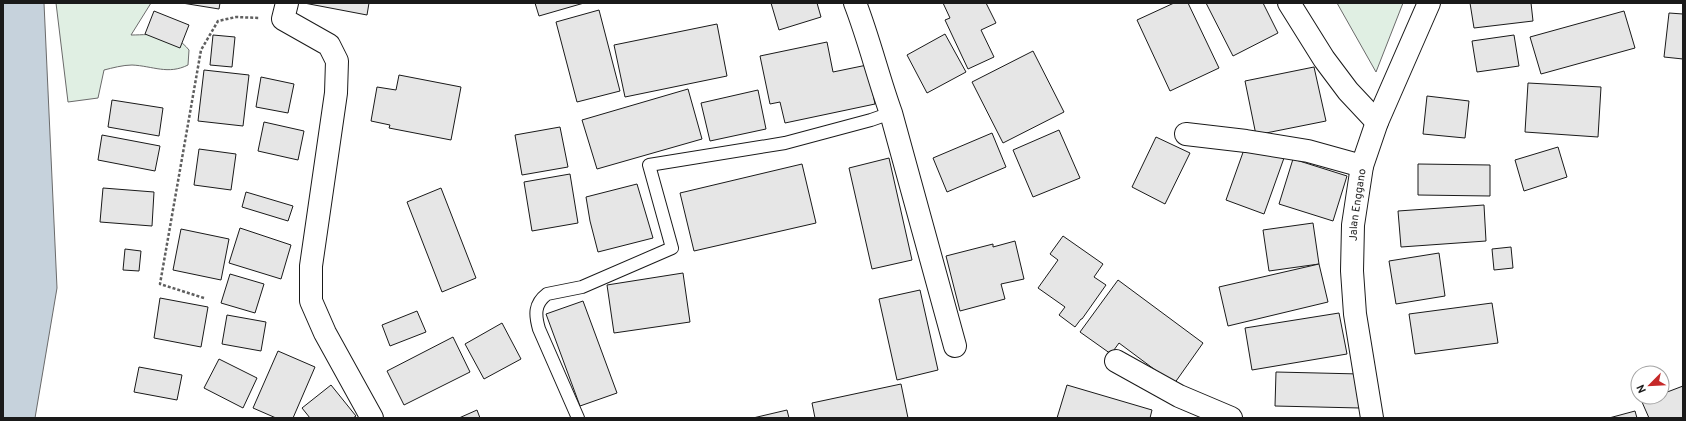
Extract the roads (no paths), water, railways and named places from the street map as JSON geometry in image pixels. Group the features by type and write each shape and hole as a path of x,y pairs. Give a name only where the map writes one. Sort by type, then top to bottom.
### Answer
{"street":[{"path":"1289,3 1324,59 1348,91 1378,122"},
{"name":"Jalan Enggano","path":"1372,418 1355,314 1352,271 1354,225 1362,166 1378,122 1428,3"},
{"path":"857,4 891,113 955,346"},
{"path":"285,11 329,45 337,61 336,93 311,266 311,301 325,333 372,418"},
{"path":"1186,134 1246,141 1308,151 1362,166"},
{"path":"1116,361 1179,396 1231,418"}],"lane":[{"path":"578,418 540,333 535,316 536,309 546,294 582,287 672,248 649,165 785,143 871,120 891,113"}]}
